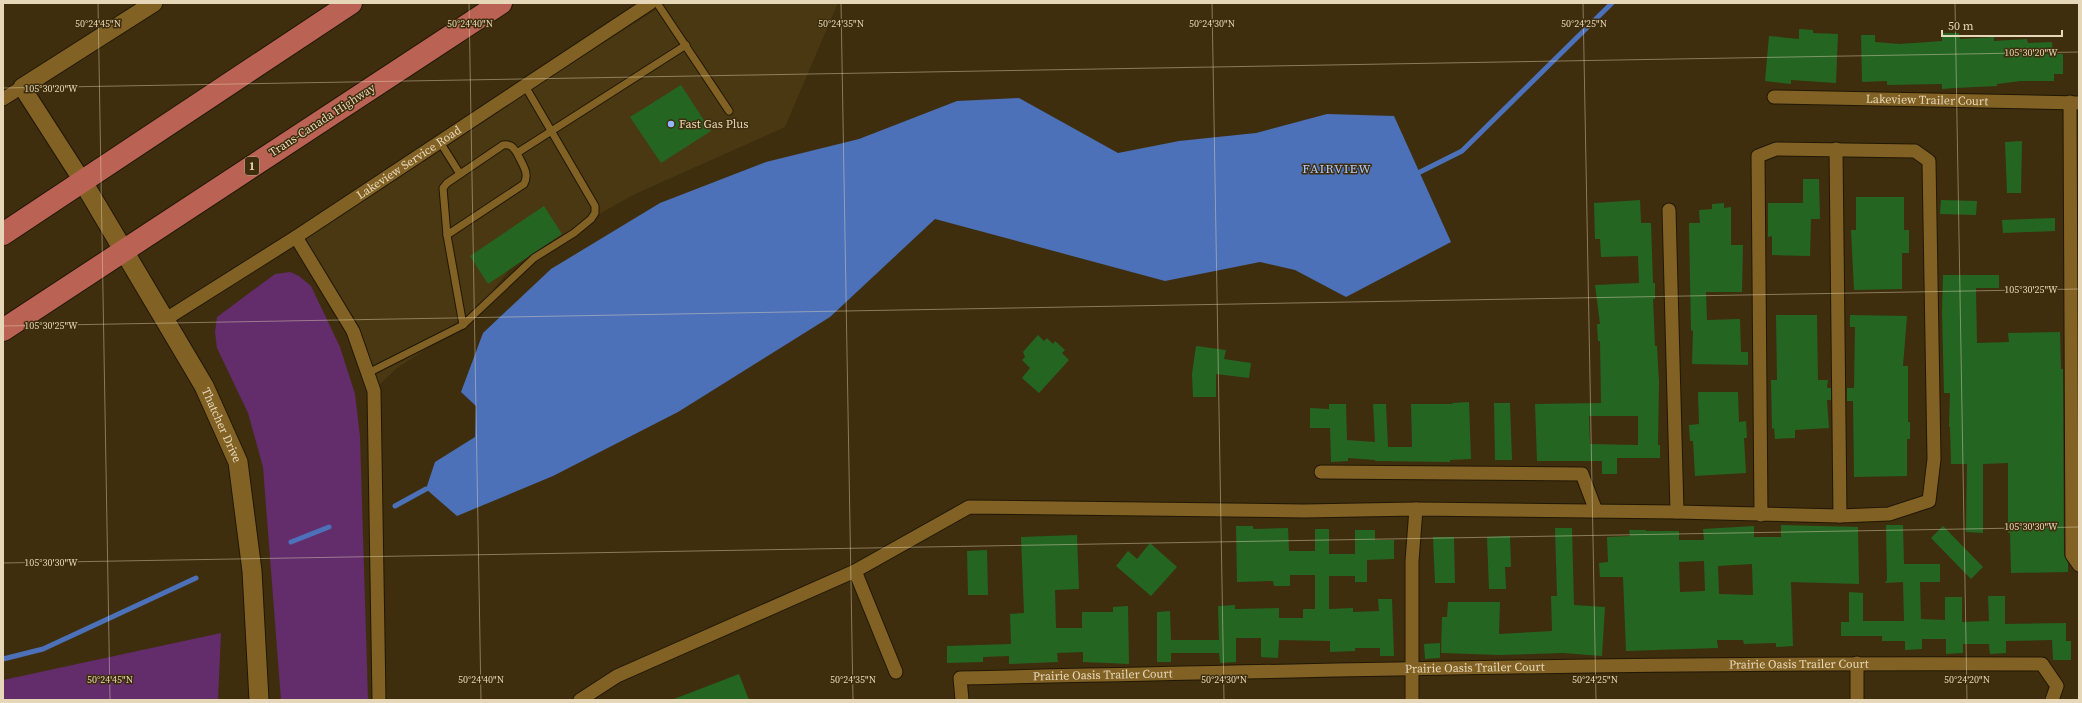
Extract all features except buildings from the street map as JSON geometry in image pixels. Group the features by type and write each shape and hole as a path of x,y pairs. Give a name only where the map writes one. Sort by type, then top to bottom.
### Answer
{"highway":[{"path":"3,234 351,3"},
{"name":"Trans-Canada Highway","path":"3,330 501,3"}],"main road":[{"name":"Thatcher Drive","path":"83,182 166,319 204,386 238,462 252,571 259,700"}],"street":[{"path":"3,99 154,3"},
{"name":"Lakeview Service Road","path":"166,319 296,237 650,3"},
{"path":"22,87 83,182"},
{"name":"Lakeview Trailer Court","path":"1774,97 2074,102"},
{"path":"2074,102 2072,555 2079,565"},
{"path":"1836,149 1840,516"},
{"path":"580,700 617,676 856,571 968,507 1304,511 1416,509 1677,512 1761,515 1840,516 1889,514 1929,501 1934,458 1929,161 1915,151 1836,149 1776,150 1758,156 1761,515"},
{"path":"1669,210 1677,512"},
{"path":"296,237 353,332 374,391 379,700"},
{"path":"1321,472 1582,474 1596,511"},
{"path":"1412,700 1412,561 1416,509"},
{"path":"856,571 896,672"},
{"path":"1857,663 1857,700"},
{"name":"Prairie Oasis Trailer Court","path":"962,700 960,678 1412,668 1857,663 2042,664 2057,686 2052,700"}],"lane":[{"path":"657,3 729,111"},
{"path":"517,153 686,46"},
{"path":"368,373 464,325 534,258 574,234 596,213 595,206 525,86"},
{"path":"440,142 460,174"},
{"path":"447,234 524,184 527,173 513,146 508,144 503,145 447,183 443,188 447,234 464,325"}],"shaded area":[{"path":"666,3 838,3 785,127 633,195 516,261 468,322 397,368 375,389 356,334 299,238"},
{"path":"290,272 299,276 311,286 340,347 355,394 360,436 368,700 281,700 263,467 248,413 217,348 215,332 217,317 275,274"},
{"path":"221,633 218,700 3,700 3,680"}],"water":[{"path":"1019,98 1118,153 1179,141 1256,133 1327,114 1394,116 1451,242 1346,297 1295,270 1260,262 1165,281 935,219 830,317 678,412 553,476 457,516 426,489 435,462 475,437 476,406 461,392 483,333 551,269 660,203 766,162 859,139 957,101"}],"waterway":[{"path":"1420,172 1462,151 1612,3"},
{"path":"395,506 426,489"},
{"path":"291,542 329,527"},
{"path":"3,659 43,649 196,578"}],"place":[{"name":"Fast Gas Plus","path":"671,124"}],"district":[{"name":"FAIRVIEW","path":"1337,168"}]}
